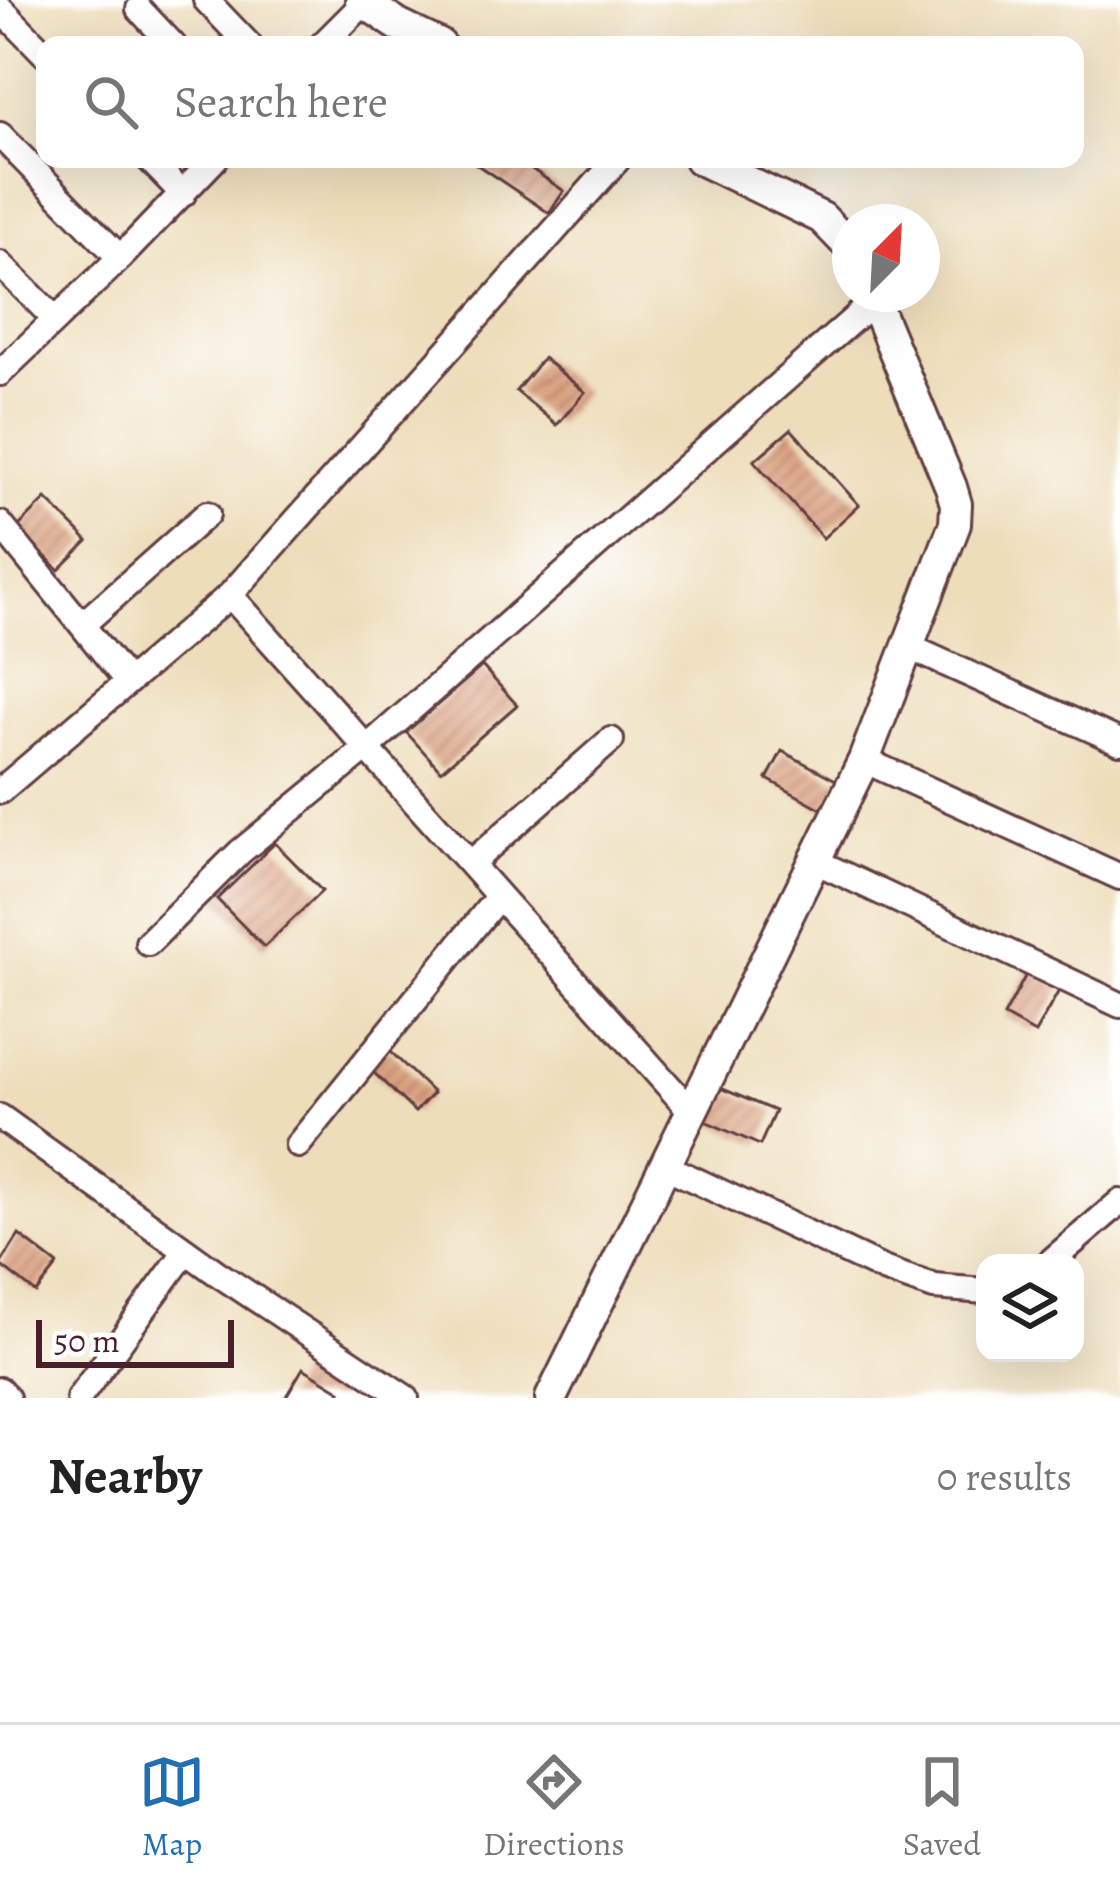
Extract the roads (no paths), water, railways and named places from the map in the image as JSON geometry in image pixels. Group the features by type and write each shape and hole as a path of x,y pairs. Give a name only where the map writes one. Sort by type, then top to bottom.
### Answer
{"street":[{"path":"206,0 240,36"},
{"path":"330,36 363,1 420,36"},
{"path":"0,8 36,45"},
{"path":"139,9 164,36"},
{"path":"0,135 119,259"},
{"path":"158,168 183,194"},
{"path":"2,367 119,259 207,168"},
{"path":"0,791 230,595 610,168"},
{"path":"719,168 822,218 832,229"},
{"path":"0,264 54,318"},
{"path":"148,943 240,853 368,747 856,312"},
{"path":"551,1398 864,760 955,524 956,504 878,312"},
{"path":"83,624 207,514"},
{"path":"0,524 128,682"},
{"path":"230,595 690,1110"},
{"path":"909,647 1120,742"},
{"path":"471,863 611,740"},
{"path":"864,760 1120,877"},
{"path":"815,861 1120,1005"},
{"path":"298,1145 498,897"},
{"path":"0,1117 186,1251 406,1398"},
{"path":"663,1165 884,1269 934,1287 976,1291"},
{"path":"1059,1254 1120,1202"},
{"path":"79,1398 186,1251"},
{"path":"0,1390 8,1398"}]}
